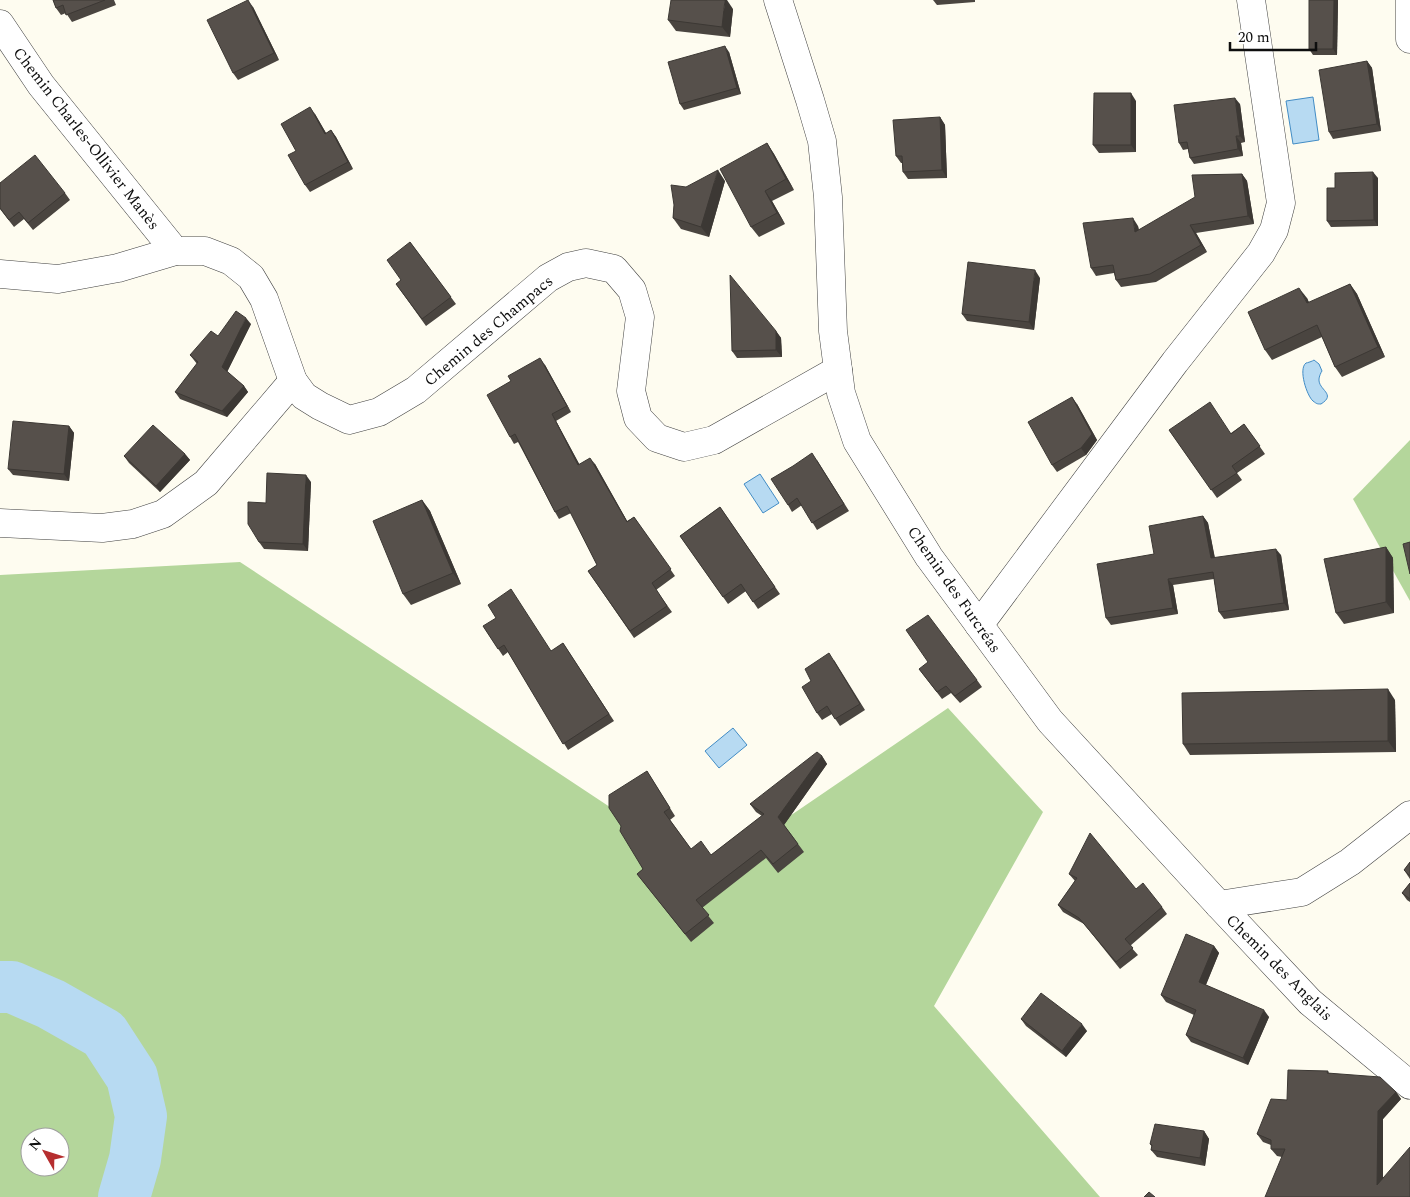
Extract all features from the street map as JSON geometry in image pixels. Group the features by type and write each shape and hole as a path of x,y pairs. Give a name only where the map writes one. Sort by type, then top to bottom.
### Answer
{"street":[{"name":"Chemin des Furcréas","path":"778,0 822,141 828,197 833,331 841,393 857,441 928,557 1050,721 1219,905"},
{"path":"979,624 1175,362 1261,253 1274,230 1280,203 1251,0"},
{"path":"1410,0 1410,39"},
{"name":"Chemin Charles-Ollivier Manès","path":"0,24 41,85 175,251"},
{"name":"Chemin des Champacs","path":"0,274 58,279 118,268 175,251 205,250 231,261 251,278 264,299 294,380 304,396 349,420 379,412 416,390 548,278 568,267 586,263 614,269 632,290 640,317 630,391 638,418 657,438 684,447 714,440 838,370"},
{"path":"0,523 102,528 133,524 163,514 206,483 294,380"},
{"path":"1219,905 1302,892 1350,862 1410,815"},
{"name":"Chemin des Anglais","path":"1219,905 1310,1002 1410,1085"}],"green space":[{"path":"1410,440 1410,601 1353,499"},
{"path":"240,562 708,872 948,708 1043,812 934,1006 1100,1197 0,1197 0,575"}],"water":[{"path":"1313,97 1319,140 1293,144 1286,101"},
{"path":"1314,360 1319,364 1322,371 1319,383 1327,395 1325,401 1321,404 1316,403 1311,398 1303,376 1306,363"},
{"path":"760,474 779,503 763,513 744,484"},
{"path":"733,728 747,745 719,768 705,751"}],"building":[{"path":"53,0 105,0 66,15 63,5 56,8"},
{"path":"248,0 274,53 233,73 207,20"},
{"path":"671,0 725,0 722,27 668,20"},
{"path":"1309,0 1334,0 1333,49 1309,49"},
{"path":"725,46 737,88 680,104 668,62"},
{"path":"1367,61 1377,124 1329,132 1319,70"},
{"path":"1094,93 1131,93 1131,145 1093,145"},
{"path":"1235,98 1240,136 1236,136 1238,149 1190,158 1187,142 1179,143 1174,105"},
{"path":"310,107 325,134 331,130 348,162 305,185 288,155 296,151 281,124"},
{"path":"940,117 942,170 903,172 902,156 896,156 893,120"},
{"path":"767,143 786,179 765,191 777,213 751,227 720,169"},
{"path":"35,155 65,193 28,223 19,212 9,220 0,208 0,183"},
{"path":"718,170 701,227 673,218 674,205 671,185 686,187"},
{"path":"1373,172 1374,220 1327,221 1327,188 1335,188 1335,173"},
{"path":"1242,174 1248,216 1190,225 1201,245 1150,274 1116,280 1113,265 1091,268 1083,223 1133,218 1135,232 1195,197 1192,175"},
{"path":"410,242 451,297 422,319 396,284 401,280 387,260"},
{"path":"968,262 1035,270 1029,322 962,314"},
{"path":"730,275 776,331 776,350 732,351"},
{"path":"1350,284 1378,347 1335,367 1317,325 1265,350 1248,312 1299,288 1307,303"},
{"path":"236,311 246,318 222,367 244,386 222,411 175,392 198,362 190,355 211,331 218,336"},
{"path":"540,358 567,406 552,414 578,465 590,458 627,522 634,517 671,569 652,583 667,606 630,631 588,571 597,565 567,506 555,512 515,434 510,437 487,395 511,381 508,376"},
{"path":"1072,397 1092,434 1081,448 1052,465 1028,422"},
{"path":"1210,402 1231,434 1244,424 1260,446 1232,466 1237,473 1211,490 1169,430"},
{"path":"13,421 69,426 64,474 8,469"},
{"path":"153,425 185,454 156,486 124,456"},
{"path":"812,453 844,504 812,523 797,498 788,505 771,479"},
{"path":"267,473 306,475 303,544 259,542 248,524 248,502 266,503"},
{"path":"422,500 453,573 403,594 373,521"},
{"path":"720,507 775,587 753,602 741,584 723,597 680,536"},
{"path":"1203,516 1211,558 1276,549 1284,603 1219,612 1213,572 1168,579 1173,608 1106,618 1097,564 1154,554 1149,526"},
{"path":"1410,542 1410,574 1403,544"},
{"path":"1386,547 1386,602 1336,613 1324,559"},
{"path":"511,589 551,651 563,643 609,714 563,744 504,645 498,649 483,626 496,618 488,605"},
{"path":"928,615 977,680 955,696 946,686 937,692 919,669 928,662 906,630"},
{"path":"829,653 860,704 835,719 827,706 817,713 802,687 811,681 805,669"},
{"path":"1388,689 1388,741 1183,744 1182,693"},
{"path":"817,752 822,756 778,817 798,844 773,864 761,850 696,900 709,915 685,934 637,874 643,869 620,831 621,826 609,808 609,795 647,771 670,808 664,812 691,849 701,841 711,855 764,814 750,804"},
{"path":"1090,833 1136,889 1143,883 1162,907 1125,939 1133,948 1116,962 1079,918 1058,905 1077,878 1069,874"},
{"path":"1410,862 1410,876 1404,870"},
{"path":"1410,883 1410,899 1402,893"},
{"path":"1186,934 1214,946 1199,982 1264,1010 1243,1058 1186,1035 1196,1010 1161,995"},
{"path":"1041,993 1082,1024 1062,1051 1021,1019"},
{"path":"1288,1070 1328,1071 1327,1073 1380,1077 1396,1092 1378,1111 1377,1185 1410,1147 1410,1197 1265,1197 1285,1149 1271,1149 1271,1140 1257,1134 1271,1099 1287,1100"},
{"path":"1155,1124 1204,1131 1200,1158 1151,1150 1152,1145 1150,1144"},
{"path":"1149,1192 1155,1197 1144,1197"}],"waterway":[{"path":"0,987 12,987 51,1004 104,1034 132,1077 141,1116 135,1159 124,1197"}]}
